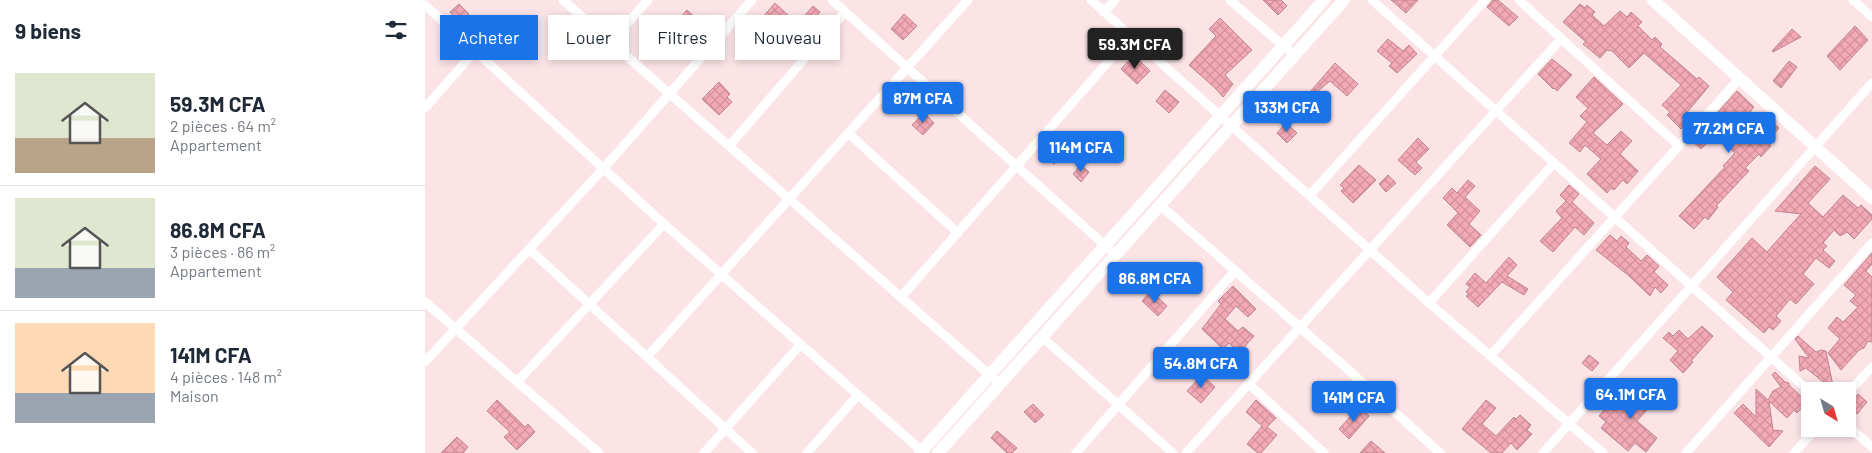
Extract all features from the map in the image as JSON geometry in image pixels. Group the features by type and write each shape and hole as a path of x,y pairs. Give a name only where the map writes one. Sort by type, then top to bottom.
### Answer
{"street":[{"path":"563,0 580,15"},
{"path":"629,22 648,0"},
{"path":"425,362 603,169 752,0"},
{"path":"832,0 1115,255"},
{"path":"1091,0 1429,303 1603,453"},
{"path":"1104,12 1115,0"},
{"path":"1230,0 1295,55"},
{"path":"485,60 664,224 922,452 1324,0"},
{"path":"938,453 1344,0"},
{"path":"1372,0 1801,384"},
{"path":"1310,195 1485,0"},
{"path":"1519,0 1679,146"},
{"path":"1653,0 1872,198"},
{"path":"1853,0 1872,17"},
{"path":"647,357 966,1"},
{"path":"425,6 440,20"},
{"path":"729,146 845,12"},
{"path":"901,297 1131,36"},
{"path":"1186,453 1561,38"},
{"path":"629,58 999,384"},
{"path":"425,108 467,60"},
{"path":"1490,356 1739,78"},
{"path":"1543,453 1872,84"},
{"path":"848,133 958,233"},
{"path":"1429,303 1555,163"},
{"path":"1160,205 1440,453"},
{"path":"517,382 664,224"},
{"path":"1686,453 1872,242"},
{"path":"529,249 752,453"},
{"path":"1076,453 1235,271"},
{"path":"425,302 599,453"},
{"path":"1042,337 1173,453"},
{"path":"704,453 801,344"},
{"path":"1856,384 1872,367"},
{"path":"1249,384 1324,453"},
{"path":"807,453 858,395"},
{"path":"1856,433 1872,447"},
{"path":"1794,453 1808,438"}],"building":[{"path":"1263,0 1281,0 1287,6 1278,15"},
{"path":"1391,0 1418,0 1406,13"},
{"path":"1493,0 1498,0 1518,17 1509,26 1487,7"},
{"path":"775,3 788,15 765,15"},
{"path":"459,4 469,14 453,15 450,12"},
{"path":"1580,4 1585,8 1587,5 1595,12 1592,15 1604,26 1620,11 1627,17 1631,12 1642,22 1638,26 1652,40 1655,37 1662,44 1660,47 1697,79 1699,77 1709,86 1684,116 1688,120 1681,129 1667,115 1670,112 1662,105 1681,85 1644,53 1629,68 1611,50 1607,50 1600,58 1583,44 1586,42 1563,22"},
{"path":"813,6 820,12 818,15 805,15"},
{"path":"687,10 693,15 682,15"},
{"path":"904,14 917,26 903,40 891,29"},
{"path":"1220,18 1252,50 1225,75 1233,84 1223,97 1189,65 1216,36 1209,29"},
{"path":"1855,26 1868,40 1840,70 1827,56"},
{"path":"1792,29 1801,37 1773,52 1772,51"},
{"path":"1388,39 1403,51 1409,45 1417,54 1397,73 1389,66 1392,63 1377,51"},
{"path":"1134,55 1150,71 1137,84 1121,69"},
{"path":"1552,59 1572,75 1557,91 1538,74"},
{"path":"1789,61 1797,67 1781,88 1773,81"},
{"path":"1335,63 1358,84 1347,96 1330,81 1313,95 1310,92"},
{"path":"1594,77 1623,104 1593,133 1607,145 1621,131 1632,141 1620,154 1638,171 1627,184 1623,180 1614,190 1611,188 1607,193 1587,174 1601,159 1585,145 1580,152 1569,143 1587,122 1580,116 1588,108 1576,97"},
{"path":"719,82 730,94 727,97 732,102 719,115 702,99"},
{"path":"1165,90 1179,102 1169,113 1156,101"},
{"path":"1737,91 1754,107 1746,117 1758,128 1760,126 1762,128 1770,120 1779,128 1767,142 1771,146 1761,157 1759,154 1745,168 1749,171 1716,206 1718,207 1708,220 1705,217 1694,229 1679,216 1725,167 1723,166 1735,153 1714,135 1701,149 1692,141"},
{"path":"924,113 934,123 923,135 912,125"},
{"path":"1286,123 1297,133 1287,143 1277,133"},
{"path":"1418,138 1429,149 1416,162 1422,168 1415,175 1398,160"},
{"path":"1055,141 1066,151 1054,164 1043,154"},
{"path":"1081,165 1089,172 1081,182 1073,174"},
{"path":"1359,165 1376,180 1353,203 1341,191 1344,188 1340,185"},
{"path":"1815,166 1830,179 1808,203 1823,217 1843,195 1858,208 1861,205 1872,215 1872,219 1854,239 1847,232 1840,236 1834,230 1823,243 1827,246 1823,250 1835,261 1829,268 1816,258 1803,274 1814,284 1796,304 1790,299 1776,316 1781,321 1773,330 1769,327 1764,333 1726,300 1733,292 1717,277 1752,238 1767,252 1801,214 1775,211"},
{"path":"1388,175 1396,183 1386,192 1379,184"},
{"path":"1468,180 1475,186 1465,197 1480,211 1469,224 1481,235 1470,247 1447,225 1458,213 1443,198 1452,188 1457,193"},
{"path":"1569,185 1579,194 1572,202 1594,223 1584,235 1575,227 1553,252 1540,241 1562,218 1556,211 1566,201 1560,195"},
{"path":"1610,235 1617,241 1621,236 1629,243 1626,247 1641,261 1647,255 1659,266 1654,272 1668,285 1661,293 1655,287 1650,296 1628,275 1596,250"},
{"path":"1872,253 1872,264 1866,271 1872,277 1872,342 1868,341 1864,348 1859,350 1841,370 1828,353 1840,339 1828,328 1837,317 1843,322 1858,307 1850,301 1856,295 1844,285"},
{"path":"1509,257 1517,265 1507,276 1528,289 1524,295 1502,282 1478,307 1466,296 1469,294 1466,292 1470,287 1466,284 1475,273 1486,283"},
{"path":"1233,286 1256,309 1248,317 1236,306 1225,319 1238,331 1243,327 1254,336 1239,353 1229,343 1223,349 1202,329 1221,304 1218,301"},
{"path":"1151,291 1167,306 1158,316 1142,301"},
{"path":"1702,326 1713,336 1683,373 1670,360 1678,351 1663,338 1669,332 1673,336 1679,330 1688,339"},
{"path":"1798,336 1816,352 1826,351 1832,382 1823,382 1806,368 1800,371 1799,356 1809,358 1795,339"},
{"path":"1589,355 1599,363 1592,371 1582,363"},
{"path":"1775,372 1785,382 1789,383 1801,396 1801,409 1797,413 1794,410 1787,418 1769,401 1773,430 1783,431 1769,447 1734,413 1743,404 1756,417 1756,389 1768,400 1773,391 1781,387 1772,375"},
{"path":"1202,375 1215,387 1201,403 1187,391"},
{"path":"1642,382 1648,388 1651,385 1661,394 1637,421 1657,438 1646,452 1635,443 1628,451 1601,428 1606,422 1599,416 1613,399 1625,410 1637,396 1633,392"},
{"path":"1858,394 1867,402 1857,414 1856,413 1856,396"},
{"path":"497,400 525,427 528,424 535,432 517,450 504,437 510,432 487,411"},
{"path":"1256,400 1276,418 1267,427 1277,435 1261,453 1258,453 1247,444 1262,426 1246,412"},
{"path":"1486,400 1496,408 1482,424 1496,436 1514,417 1516,419 1520,415 1531,425 1527,430 1532,434 1517,450 1511,443 1502,453 1491,453 1462,429"},
{"path":"1033,404 1044,415 1035,423 1024,412"},
{"path":"1359,407 1369,416 1349,439 1339,429"},
{"path":"997,431 1017,448 1012,453 1007,453 991,438"},
{"path":"457,437 468,447 463,453 441,453"},
{"path":"1371,441 1385,453 1360,453"}]}
